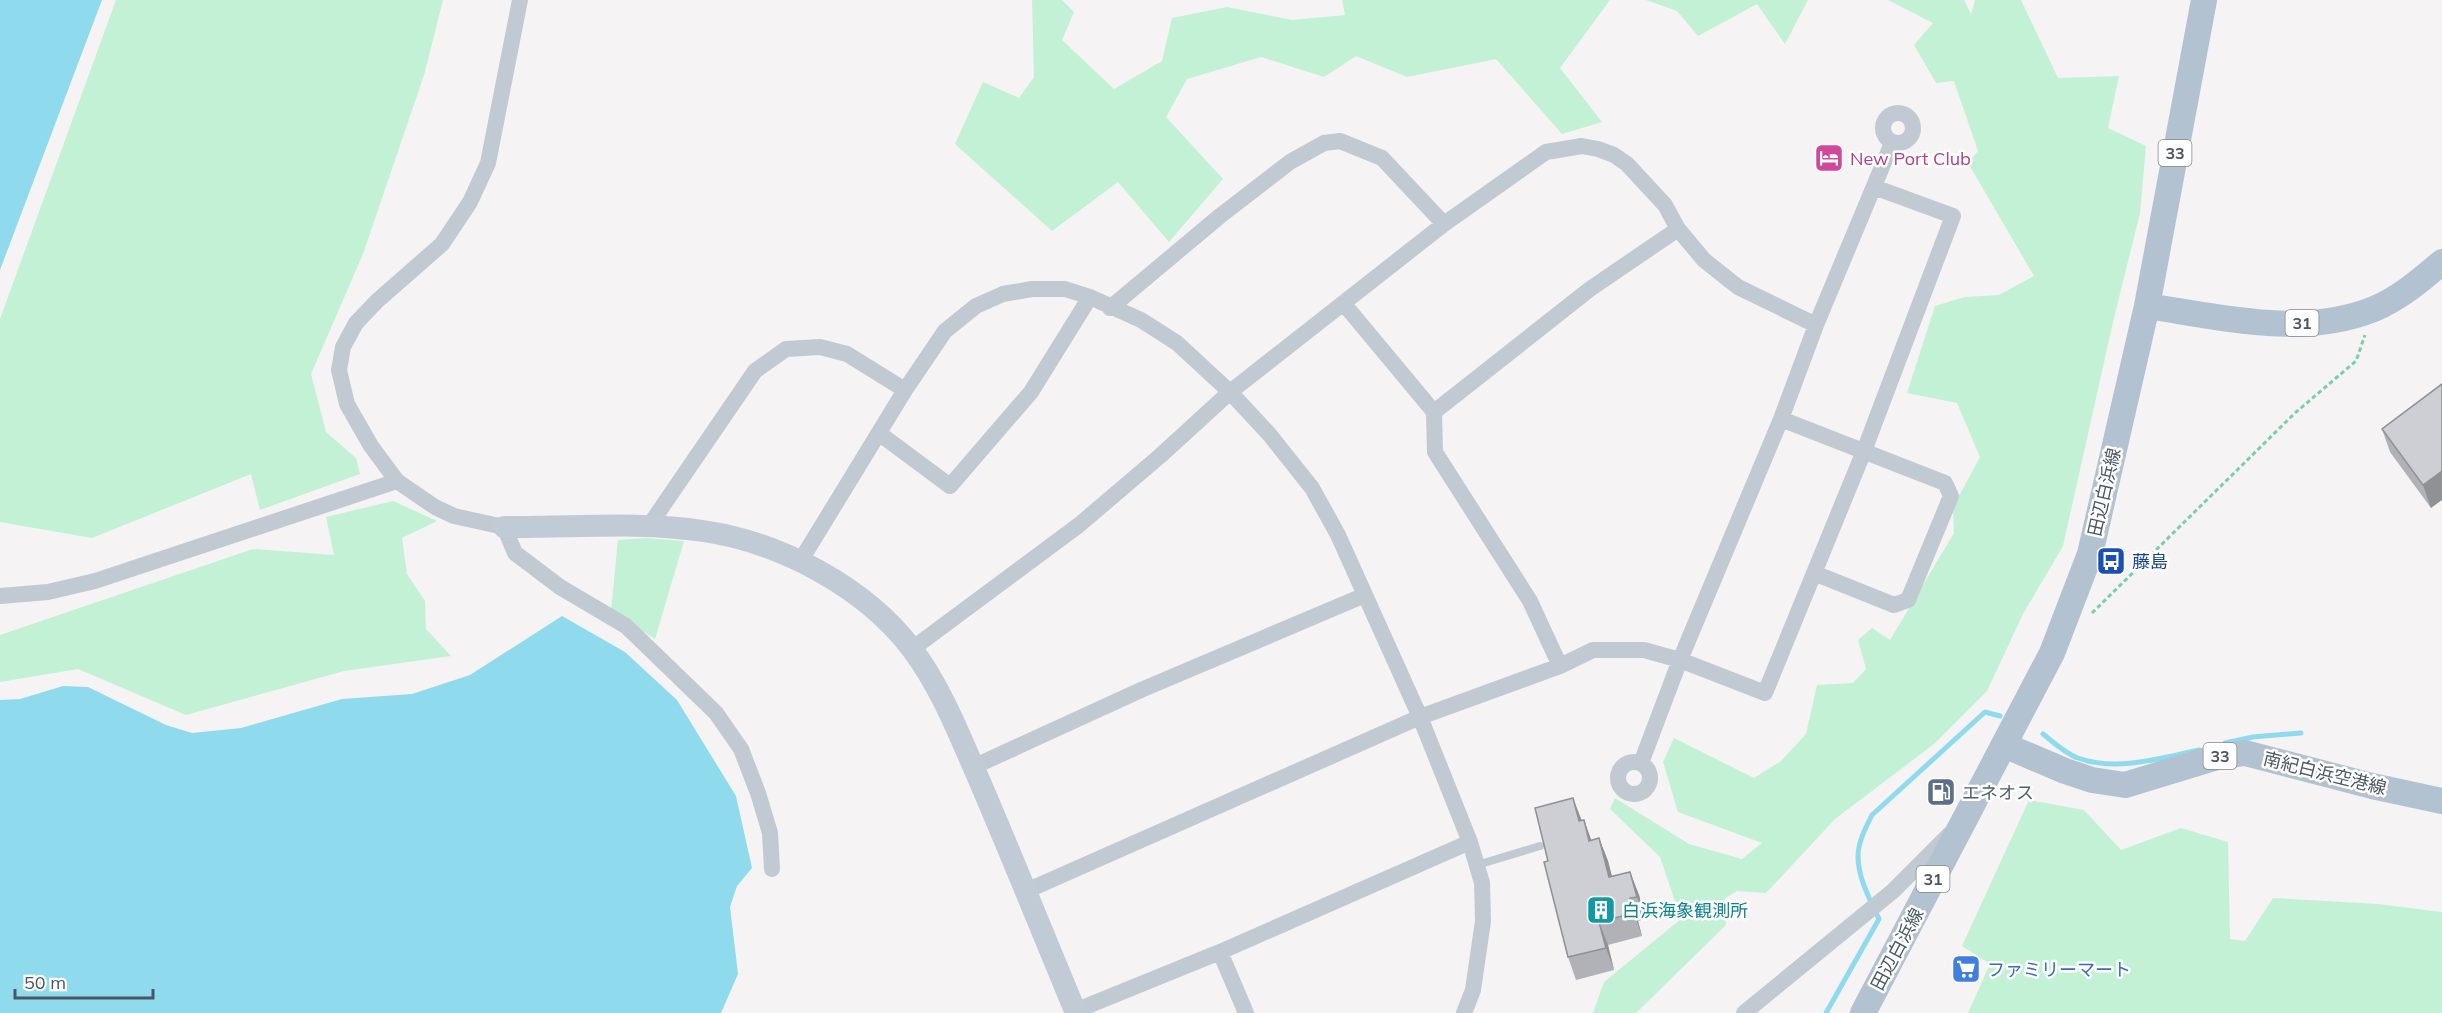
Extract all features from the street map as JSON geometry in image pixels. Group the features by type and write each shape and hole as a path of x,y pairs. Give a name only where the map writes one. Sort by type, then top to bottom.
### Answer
{"main road":[{"name":"33","path":"2147,306 2204,0"},
{"name":"31","path":"2147,306 2283,324 2338,320 2375,308 2409,290 2442,262"},
{"name":"田辺白浜線","path":"1863,1013 2052,653 2090,554 2147,306"},
{"name":"南紀白浜空港線","path":"2004,745 2092,780 2125,785 2217,757 2245,753 2442,801"}],"street":[{"path":"520,0 488,163 470,202 442,244 377,301 356,323 343,346 339,370 347,404 370,446 397,481 435,507 454,516 504,527 648,526 704,531 749,541 801,560 841,584 882,617 912,649 943,701 1026,891 1075,1012 1220,952 1470,842"},
{"path":"1110,308 1238,202 1290,162 1324,143 1340,141 1382,158 1444,224"},
{"path":"1641,762 1680,660 1781,420 1816,325 1892,142"},
{"path":"912,649 1078,525 1160,456 1230,392 1444,224 1546,152 1582,146 1598,148 1614,155 1627,164 1665,206 1678,229 1704,260 1738,287 1816,325"},
{"path":"1026,891 1419,717 1560,666 1593,650 1644,650 1680,660 1765,693 1864,451 1953,216 1874,187"},
{"path":"1434,412 1590,289 1678,229"},
{"path":"801,560 905,390 945,331 976,306 1004,294 1032,289 1065,289 1090,297 1110,308 1141,320 1177,343 1230,392 1269,434 1312,488 1338,535 1419,717 1470,842 1482,883 1483,921 1473,990 1464,1013"},
{"path":"880,434 950,486 1031,392 1090,297"},
{"path":"1344,304 1434,412 1435,452 1530,601 1560,666"},
{"path":"648,526 755,371 786,349 820,347 847,354 905,390"},
{"path":"1781,420 1945,483 1952,496 1908,600 1894,605 1814,573"},
{"path":"0,596 48,592 95,581 397,481"},
{"path":"504,527 515,553 560,587 626,626 716,713 741,749 758,793 770,833 772,869"},
{"path":"973,767 1141,690 1365,595"},
{"path":"1744,1013 1893,891 1965,819"},
{"path":"1220,952 1246,1013"}],"lane":[{"path":"1477,865 1540,846"}],"path":[{"path":"2084,621 2295,412 2356,361 2375,308"}],"green space":[{"path":"116,0 443,0 424,75 363,254 311,374 326,432 356,458 360,474 260,510 251,474 92,538 0,522 0,319"},
{"path":"1032,0 1062,0 1074,12 1062,40 1114,89 1162,61 1172,18 1227,7 1292,20 1345,15 1342,0 1610,0 1560,68 1602,122 1562,134 1496,59 1407,77 1356,56 1324,77 1261,57 1187,79 1166,117 1223,179 1169,242 1118,182 1052,231 955,144 983,82 1019,98 1034,77"},
{"path":"1646,0 1808,0 1785,44 1757,4 1698,36 1677,11"},
{"path":"1888,0 1964,0 1971,14 1975,0 2021,0 2058,78 2119,76 2108,128 2146,146 2140,213 2063,546 2023,614 1987,691 1934,744 1835,819 1766,893 1737,891 1725,898 1726,925 1636,1013 1593,1013 1604,982 1681,919 1660,857 1610,809 1615,798 1689,844 1742,859 1762,843 1678,812 1663,762 1674,738 1754,778 1781,761 1806,734 1817,685 1853,683 1866,669 1858,640 1872,628 1890,640 1954,533 1953,507 1980,457 1957,403 1907,393 1935,306 1965,297 1999,295 2034,276 1968,163 1978,151 1954,81 1936,83 1914,45 1933,23"},
{"path":"393,501 437,521 402,538 407,574 425,601 426,629 451,656 344,671 186,715 78,669 0,682 0,635 253,549 334,555 326,517"},
{"path":"645,538 684,541 655,639 611,611 618,540"},
{"path":"2029,800 2084,810 2121,850 2181,828 2228,842 2230,939 2245,941 2273,898 2378,904 2442,912 2442,1013 1968,1013 1990,964 1962,946"}],"water":[{"path":"0,0 102,0 0,270"},
{"path":"562,616 625,652 677,700 736,796 752,868 737,886 730,907 738,974 721,1013 0,1013 0,700 20,699 63,686 88,687 166,725 192,733 241,728 342,699 412,694 470,675"}],"building":[{"path":"2442,384 2442,471 2423,485 2382,429"},
{"name":"白浜海象観測所","path":"1573,798 1579,821 1584,820 1589,841 1599,838 1609,877 1630,872 1637,897 1630,898 1634,913 1599,922 1606,948 1568,957 1544,862 1548,861 1535,808"}],"waterway":[{"path":"1826,1013 1879,919 1865,889 1858,856 1859,845 1872,815 1985,712 2000,716"},
{"path":"2225,743 2253,737 2301,733"},
{"path":"2043,734 2073,756 2108,764 2154,760 2199,750"}],"place":[{"name":"New Port Club","path":"1829,158"},
{"name":"藤島","path":"2111,561"},
{"name":"エネオス","path":"1941,792"},
{"name":"白浜海象観測所","path":"1601,910"},
{"name":"ファミリーマート","path":"1966,969"}]}
